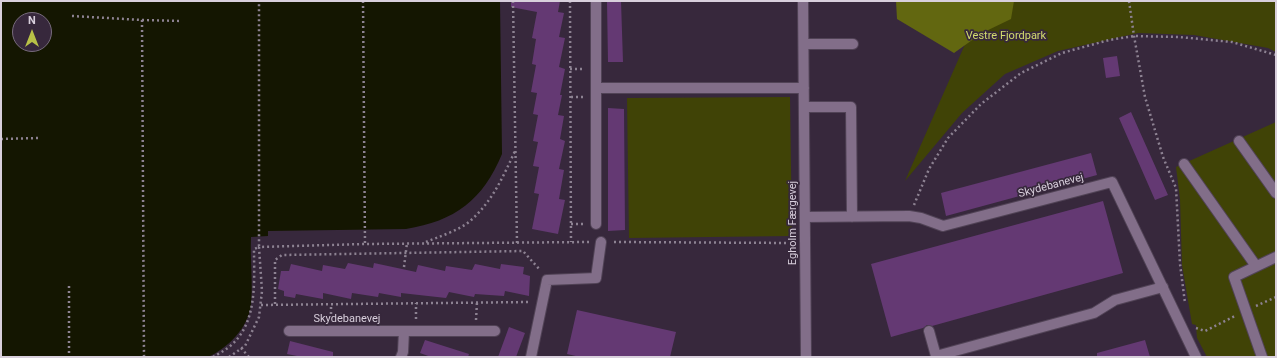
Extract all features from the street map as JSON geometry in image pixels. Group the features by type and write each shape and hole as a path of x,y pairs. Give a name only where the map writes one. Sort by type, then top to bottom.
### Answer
{"street":[{"path":"596,1 596,224"},
{"name":"Egholm Færgevej","path":"803,1 806,357"},
{"path":"804,44 853,44"},
{"path":"596,88 804,88"},
{"path":"804,107 851,107 852,217"},
{"path":"1239,141 1276,193"},
{"path":"1184,164 1256,266"},
{"name":"Skydebanevej","path":"805,217 909,216 921,218 943,226 1112,182 1196,357"},
{"path":"531,357 547,280 596,278 601,242"},
{"path":"1262,357 1234,277 1276,257"},
{"path":"929,331 936,356 1094,313 1115,300 1163,287"},
{"name":"Skydebanevej","path":"289,331 495,331"},
{"path":"401,357 403,352 404,331"}],"path":[{"path":"229,357 245,346 259,317 262,291 259,247 259,1"},
{"path":"363,1 365,244"},
{"path":"513,1 517,243"},
{"path":"570,1 571,242"},
{"path":"1128,1 1145,97 1163,157 1176,188 1180,264 1186,310"},
{"path":"72,16 182,21"},
{"path":"142,20 144,357"},
{"path":"909,216 929,169 948,138 981,104 1021,73 1062,53 1109,40 1134,36 1179,37 1232,42 1276,55"},
{"path":"1,139 40,138"},
{"path":"213,357 230,347 243,330 252,308 254,249 259,247 423,243 444,235 469,222 489,202 516,149"},
{"path":"404,267 407,243"},
{"path":"275,304 275,260 282,255 523,252 537,266 547,280"},
{"path":"69,286 69,357"},
{"path":"260,305 542,302"},
{"path":"241,348 249,357"}],"green space":[{"name":"Vestre Fjordpark","path":"984,1 1276,1 1276,52 1268,48 1194,35 1138,33 1058,51 1005,74 962,113 905,181"},
{"path":"790,97 792,236 629,238 627,98"},
{"path":"1276,122 1276,357 1207,357 1197,338 1196,325 1192,324 1182,265 1180,199 1176,167"}],"shaded area":[{"path":"1,1 500,1 502,154 486,184 465,206 453,214 439,220 406,229 268,231 268,236 251,237 252,296 246,322 230,343 208,357 1,357"},
{"path":"896,1 1014,1 1011,19 982,33 954,53 897,19"}],"building":[{"path":"511,1 560,1 558,12 564,13 559,37 565,38 559,67 565,69 558,115 564,116 560,139 565,141 559,169 564,170 559,199 565,200 558,234 532,229 539,194 534,193 539,167 533,166 538,142 533,141 538,115 533,114 537,93 531,92 536,65 532,64 536,39 532,38 537,12 511,7"},
{"path":"607,1 621,1 623,62 608,62"},
{"path":"1117,56 1120,76 1106,78 1103,58"},
{"path":"608,108 624,109 625,230 608,231"},
{"path":"1131,112 1168,195 1155,200 1119,118"},
{"path":"1091,153 1097,175 946,216 941,193"},
{"path":"1103,201 1123,273 932,326 927,325 923,328 891,337 871,264"},
{"path":"348,263 373,268 374,263 416,272 418,265 445,271 446,266 472,270 475,264 500,269 501,264 524,267 523,274 530,276 529,296 505,291 504,296 475,294 474,297 449,292 446,298 401,293 401,297 379,293 378,297 352,293 351,299 323,293 323,299 296,294 295,298 284,296 284,291 278,289 281,271 289,271 291,264 322,271 323,265 345,269"},
{"path":"577,310 676,332 670,357 580,357 567,354"},
{"path":"509,327 525,333 516,357 498,357"},
{"path":"425,340 469,354 468,357 431,357 420,353"},
{"path":"1145,340 1150,357 1097,357 1097,353"},
{"path":"290,341 333,352 333,357 302,357 287,354"}]}
